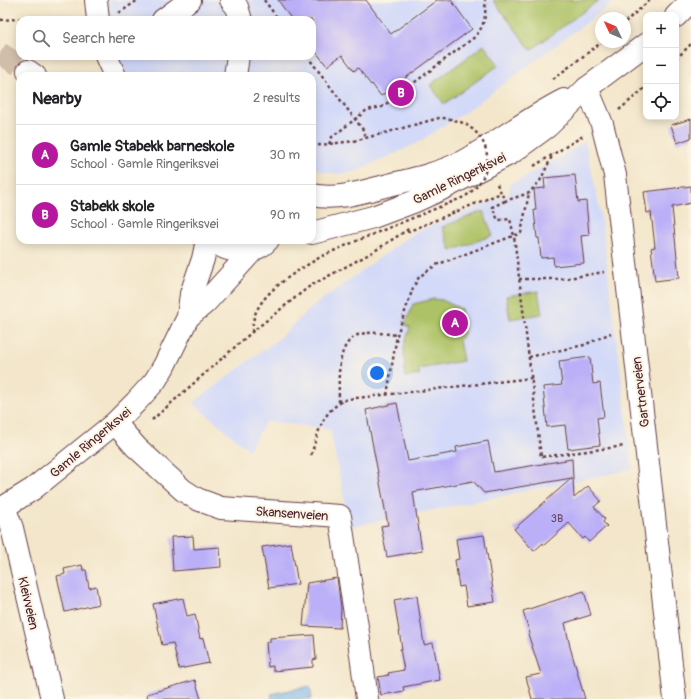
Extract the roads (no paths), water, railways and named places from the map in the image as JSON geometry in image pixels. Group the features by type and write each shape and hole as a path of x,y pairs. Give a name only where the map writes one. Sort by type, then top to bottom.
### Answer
{"street":[{"path":"96,0 105,16"},
{"path":"168,16 190,0"},
{"path":"231,0 237,7 240,16"},
{"path":"679,13 691,1"},
{"name":"Gamle Ringeriksvei","path":"316,232 373,217 413,202 446,187 510,153 548,126 587,88 643,46"},
{"path":"236,72 237,60"},
{"name":"Gamle Ringeriksvei","path":"316,195 338,197 367,191 438,172 489,147 545,109 587,88"},
{"name":"Gartnerveien","path":"587,88 602,124 615,176 675,699"},
{"name":"Gamle Ringeriksvei","path":"2,508 33,489 116,423 155,381 188,317 191,294 203,260 206,244"},
{"path":"219,244 228,250 241,251 264,244"},
{"name":"Gamle Ringeriksvei","path":"188,317 205,303 266,244"},
{"name":"Skansenveien","path":"116,423 136,447 183,490 198,499 221,508 340,516 367,699"},
{"name":"Kleivveien","path":"2,508 12,528 52,699"}],"water":[{"path":"310,686 312,699 272,699 271,694"}],"tunnel":[{"path":"0,53 28,71"}],"place":[{"name":"Stabekk skole","path":"401,93"},
{"name":"Gamle Stabekk barneskole","path":"455,323"}]}
